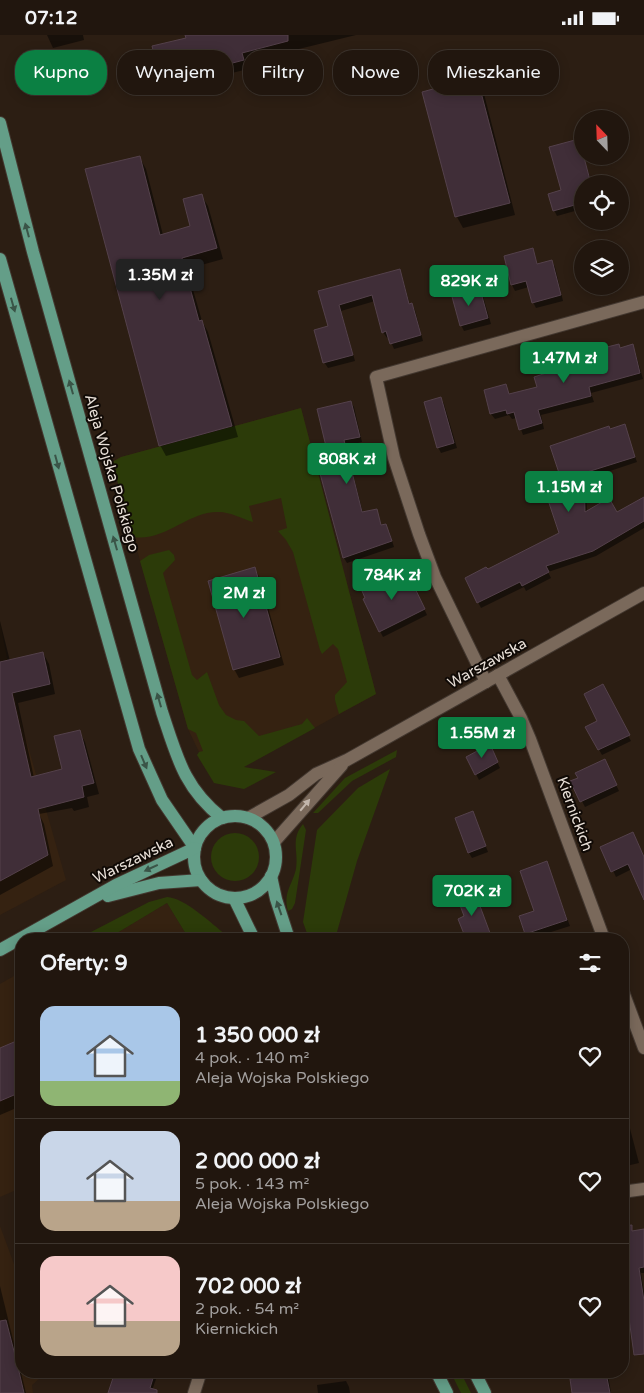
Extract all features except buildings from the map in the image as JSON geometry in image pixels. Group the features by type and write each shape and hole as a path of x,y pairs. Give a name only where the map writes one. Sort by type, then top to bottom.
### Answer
{"main road":[{"name":"Aleja Wojska Polskiego","path":"0,123 30,242 162,713 173,746 189,782 207,806 222,818"},
{"path":"0,259 139,749 162,800 178,826 195,848"},
{"path":"235,816 248,818 266,830 274,842 276,859 271,876 259,891 247,896 234,898 219,895 201,880 195,865 197,841 205,829 222,818 235,816"},
{"name":"Warszawska","path":"30,933 116,885 195,848"},
{"path":"271,876 287,933"},
{"name":"Warszawska","path":"86,902 142,886 201,880"},
{"path":"234,898 251,933"},
{"name":"Warszawska","path":"0,950 15,942"},
{"path":"440,1378 447,1393"},
{"path":"478,1378 485,1393"}],"street":[{"path":"486,682 435,577 419,534 394,458 376,377 644,302"},
{"name":"Warszawska","path":"248,818 277,802 316,774 347,760 644,593"},
{"name":"Kiernickich","path":"498,675 530,739 602,933"},
{"name":"Warszawska","path":"274,842 324,783 347,760"},
{"path":"629,1008 644,1048"},
{"path":"629,1191 644,1189"},
{"path":"194,1393 199,1378"}],"shaded area":[{"path":"301,408 376,694 214,783 188,729 112,462 121,457"},
{"path":"0,622 16,704 66,880 0,915"},
{"path":"167,903 185,933 117,933"},
{"path":"15,975 15,1191 0,1197 0,984"},
{"path":"0,1226 15,1267 15,1378 40,1378 32,1385 33,1393 0,1393"}],"green space":[{"path":"301,408 376,694 339,714 335,695 347,682 338,649 333,644 322,654 320,650 293,552 278,531 287,528 281,498 249,506 253,522 228,513 208,513 197,516 156,535 133,537 112,462 121,457"},
{"path":"169,550 174,555 175,560 163,573 192,675 197,680 207,672 219,705 226,715 236,720 244,721 259,736 302,724 307,718 315,728 244,767 276,772 244,789 214,783 197,755 203,751 196,733 188,729 140,561 149,555"},
{"path":"397,750 396,757 352,781 318,813 313,813 345,778"},
{"path":"390,769 357,861 337,933 307,933 303,922 317,830 358,788"},
{"path":"303,824 306,830 295,903 292,909 288,911 287,894 297,863 297,835"},
{"path":"235,833 244,835 252,840 257,848 259,857 257,866 252,874 244,879 235,881 226,879 218,874 213,866 211,857 213,848 218,840 226,835"},
{"path":"167,897 174,898 190,906 224,933 185,933 167,903 117,933 89,933 149,902"},
{"path":"454,1378 464,1378 471,1393 461,1393"}]}
